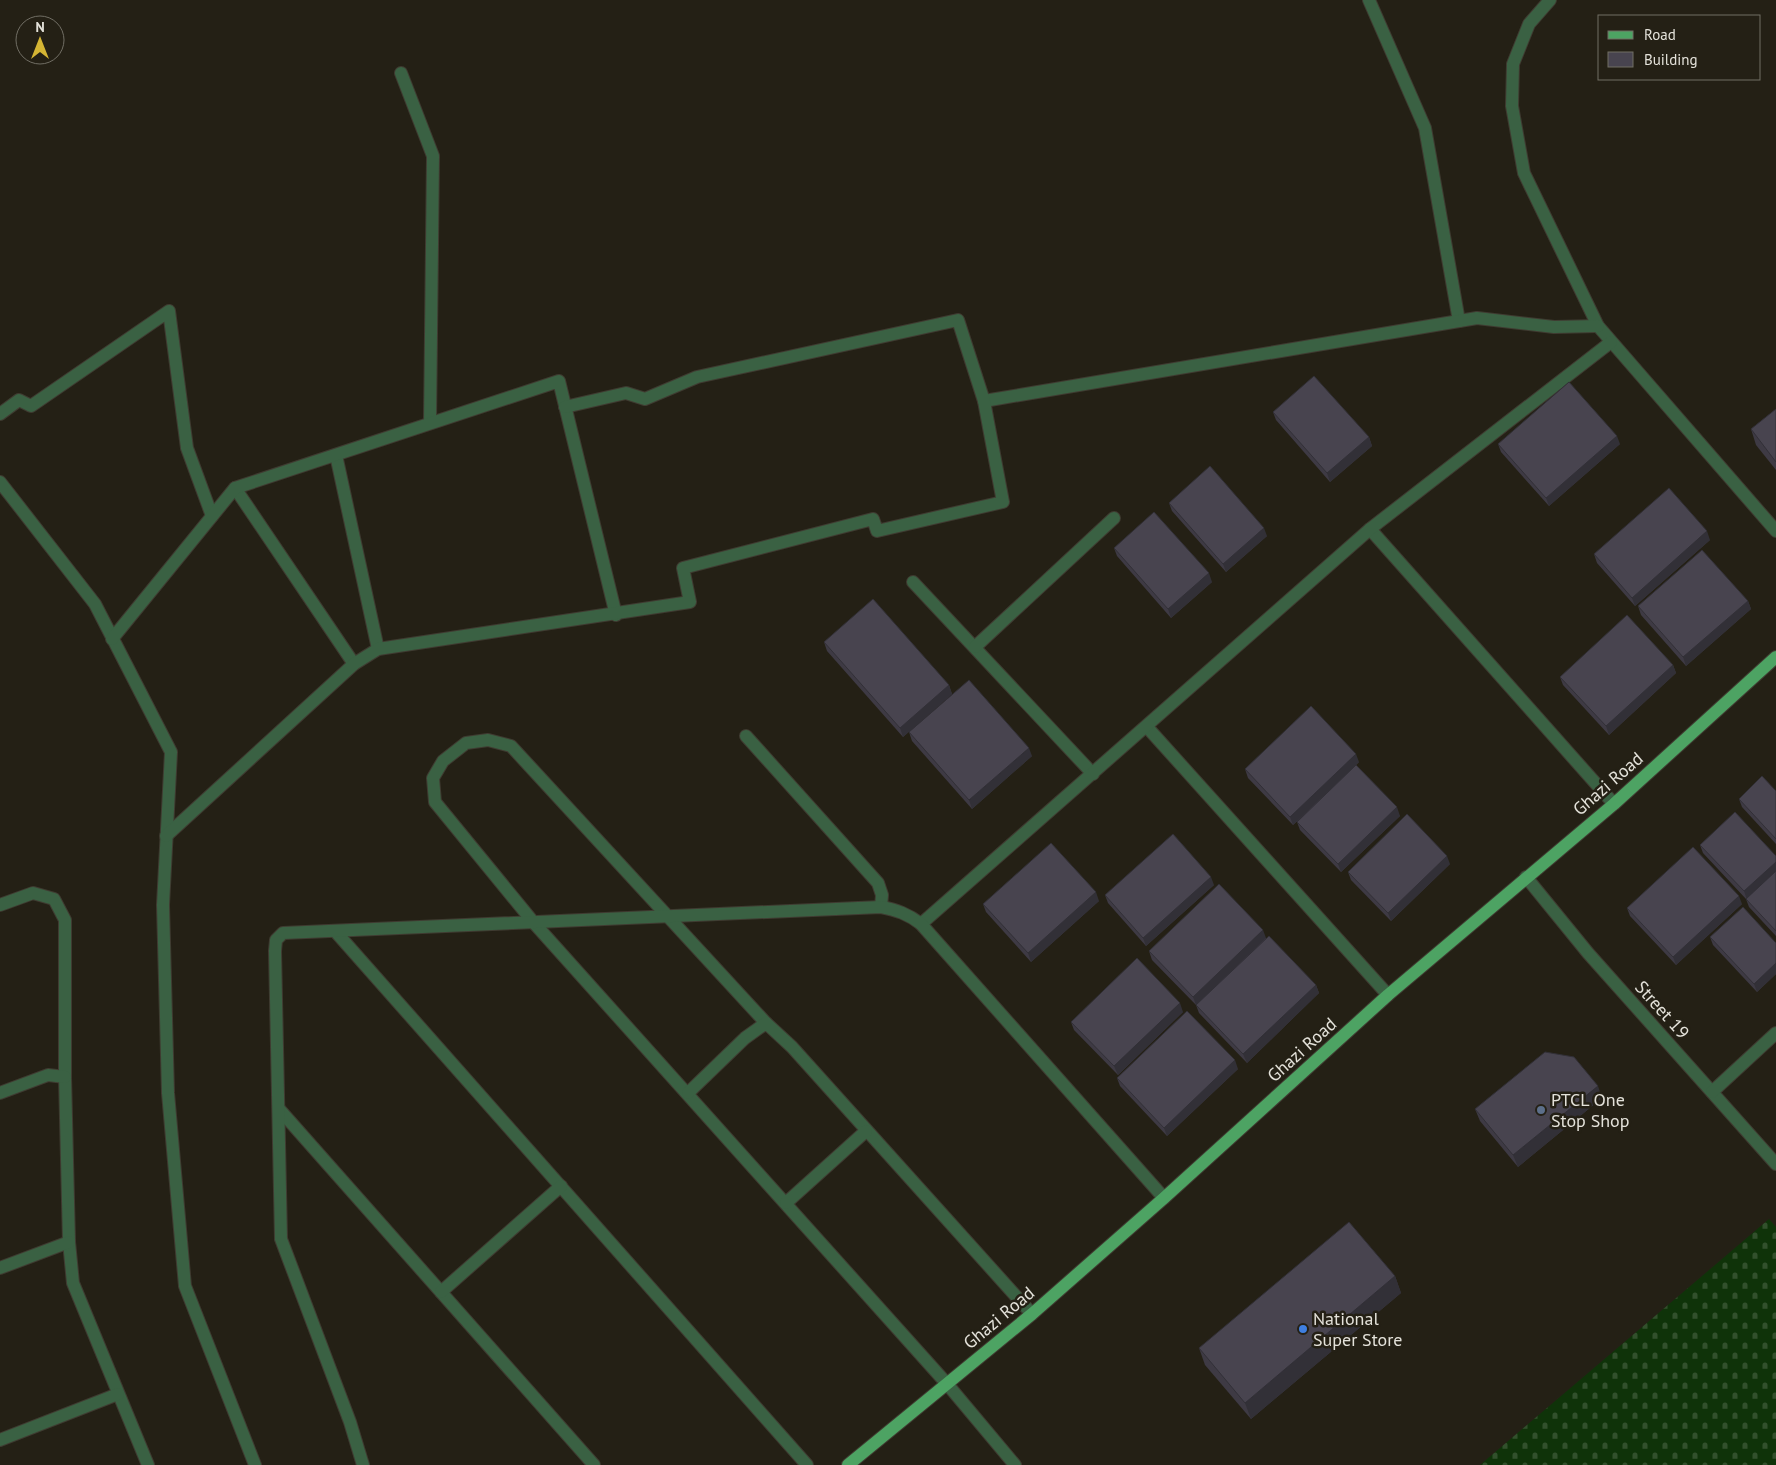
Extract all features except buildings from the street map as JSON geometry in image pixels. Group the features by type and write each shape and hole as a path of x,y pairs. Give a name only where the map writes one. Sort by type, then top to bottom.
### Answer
{"main road":[{"name":"Ghazi Road","path":"848,1465 948,1385 1032,1314 1164,1198 1388,995 1614,804 1776,657"}],"street":[{"path":"1369,0 1426,128 1459,321"},
{"path":"1550,0 1529,24 1513,64 1512,106 1524,173 1598,326 1776,531"},
{"path":"401,73 434,156 430,424"},
{"path":"0,414 19,400 31,406 169,311 187,448 212,516"},
{"path":"984,401 1477,318 1554,327 1598,326"},
{"path":"166,836 354,664 378,650 616,615 690,602 683,568 873,519 877,531 1003,502 984,401 958,320 697,377 645,399 626,393 565,407"},
{"path":"921,924 1370,529 1611,342"},
{"path":"112,639 234,488 558,381 616,615"},
{"path":"336,455 378,650"},
{"path":"0,482 95,604 171,752 163,905 168,1093 186,1286 255,1465"},
{"path":"234,488 354,664"},
{"path":"975,648 1114,518"},
{"path":"1370,529 1614,804"},
{"path":"913,582 1093,774"},
{"path":"1148,726 1388,995"},
{"path":"746,736 878,883 882,895 881,907"},
{"path":"1015,1465 948,1385 534,923 435,802 434,778 443,762 466,743 488,740 511,746 766,1023 792,1047 1032,1314"},
{"name":"Street 19","path":"1526,877 1588,953 1776,1164"},
{"path":"0,905 32,893 54,899 65,920 65,1077 73,1284 148,1465"},
{"path":"363,1465 350,1422 281,1239 276,940 283,933 668,918 881,907 906,913 921,924 1164,1198"},
{"path":"335,931 807,1465"},
{"path":"688,1093 745,1038 766,1023"},
{"path":"1712,1092 1776,1033"},
{"path":"0,1092 48,1075 65,1077"},
{"path":"279,1109 594,1465"},
{"path":"786,1203 866,1131"},
{"path":"441,1292 561,1186"},
{"path":"0,1268 70,1242"},
{"path":"0,1440 118,1394"}],"green space":[{"path":"1769,1219 1776,1227 1776,1465 1480,1465"}],"place":[{"name":"PTCL One Stop Shop","path":"1541,1110"},
{"name":"National Super Store","path":"1303,1329"}]}
